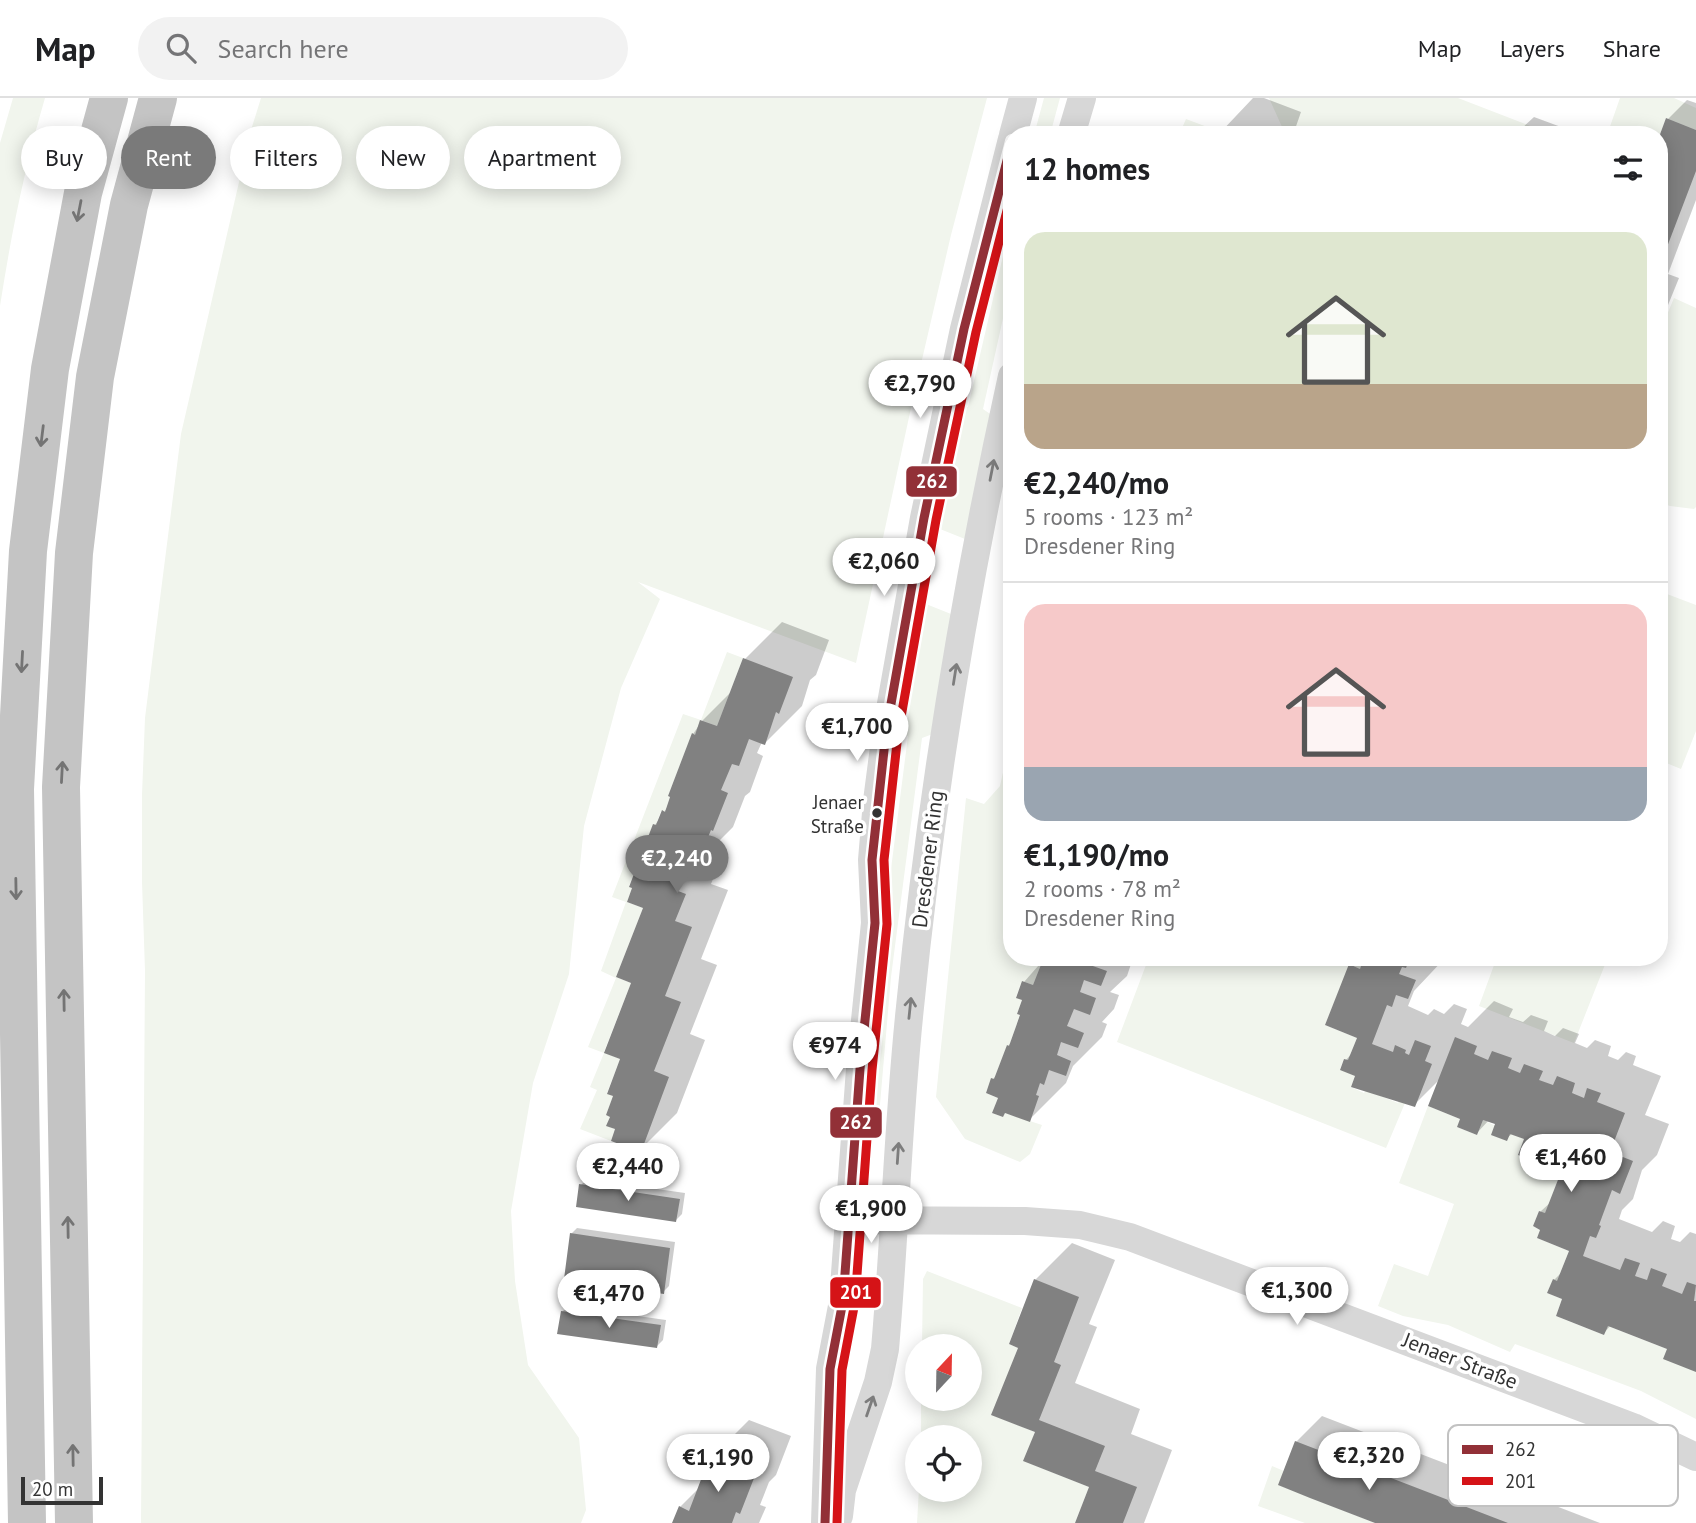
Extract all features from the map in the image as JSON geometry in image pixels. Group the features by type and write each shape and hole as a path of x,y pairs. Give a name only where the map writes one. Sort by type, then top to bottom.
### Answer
{"highway":[{"path":"27,1523 15,789 27,565 50,369 83,192 109,98"},
{"path":"74,1523 61,787 74,553 95,377 129,205 158,98"}],"street":[{"path":"1015,126 1023,98"},
{"path":"1074,126 1082,98"},
{"path":"825,1523 830,1369 843,1301 860,1069 875,923 872,860 874,825 886,732 924,518 964,329 1003,173"},
{"name":"Dresdener Ring","path":"839,1523 842,1490 885,1349 909,1017 935,802 970,579 1003,420"},
{"path":"849,1220 894,1221"},
{"name":"Jenaer Straße","path":"894,1221 1025,1221 1080,1226 1130,1237 1628,1425"},
{"name":"Jenaer Straße","path":"1678,1448 1696,1457"}],"shaded area":[{"path":"13,98 45,98 37,126 21,126 22,189 0,306 0,143"},
{"path":"261,98 987,98 951,235 914,394 856,663 638,582 660,599 621,688 584,826 569,974 533,1083 511,1211 515,1281 528,1365 579,1438 586,1510 581,1523 141,1523 145,971 142,795 145,718 181,434 237,189 342,189 342,126 252,126"},
{"path":"1044,98 1060,98 1052,126 1036,126"},
{"path":"1269,98 1458,98 1531,126 1282,126"},
{"path":"1620,98 1674,98 1696,108 1696,130 1666,118 1663,126 1610,126"},
{"path":"1186,119 1205,126 1183,126"},
{"path":"1003,256 1003,318 983,409 996,418 970,541 930,525 954,411 968,407"},
{"path":"1674,298 1696,308 1694,509 1668,505 1668,312"},
{"path":"1668,594 1696,605 1696,731 1681,769 1668,764"},
{"path":"916,600 956,616 938,732 922,738 891,977 877,1139 861,1137 875,994 908,736 894,731"},
{"path":"727,652 743,658 717,726 701,720"},
{"path":"683,714 701,720 695,735 692,734 668,796 670,797 665,812 661,811 656,825 653,825 629,886 632,888 627,902 643,908 616,977 631,983 604,1052 620,1059 607,1093 613,1096 606,1115 610,1117 607,1126 615,1129 611,1141 580,1129 597,1090 590,1087 604,1053 588,1047 616,978 601,971 626,902 612,897"},
{"path":"1003,772 1003,966 1040,966 1033,985 1022,981 1016,997 1022,1000 1017,1014 1020,1015 1009,1046 986,1093 998,1098 992,1113 1003,1117 1005,1113 1042,1125 1030,1154 1020,1162 965,1139 936,1097 966,798 984,804 1000,786"},
{"path":"1146,966 1349,966 1325,1025 1357,1038 1348,1060 1344,1059 1340,1069 1355,1076 1351,1087 1405,1103 1386,1148 1117,1042"},
{"path":"1494,966 1604,966 1574,1043 1479,1006"},
{"path":"1428,1106 1460,1119 1457,1127 1477,1135 1483,1120 1524,1139 1518,1155 1540,1163 1549,1141 1570,1149 1545,1213 1539,1211 1533,1226 1540,1230 1537,1238 1569,1251 1557,1281 1553,1280 1547,1293 1562,1299 1556,1316 1604,1335 1608,1326 1667,1349 1696,1372 1696,1419 1641,1391 1515,1344 1510,1352 1448,1325 1403,1316 1378,1306 1394,1264 1428,1276 1454,1204 1399,1183"},
{"path":"927,1271 1022,1308 1009,1344 1018,1348 992,1415 1035,1432 1024,1461 1089,1487 1075,1523 917,1523 918,1502 982,1502 982,1425 921,1425 921,1411 982,1411 982,1334 922,1334 923,1279"},
{"path":"1272,1466 1284,1471 1279,1485 1375,1523 1305,1523 1258,1506"}],"building":[{"path":"1666,118 1696,130 1696,171 1668,244 1668,126 1663,126"},
{"path":"743,658 793,677 779,714 776,712 765,745 749,739 739,766 732,764 721,790 728,793 713,831 711,830 696,866 688,863 678,891 686,894 675,921 692,927 665,996 681,1002 654,1071 669,1077 641,1152 611,1141 615,1129 606,1126 610,1117 606,1115 613,1096 607,1094 620,1059 604,1053 631,983 616,977 643,908 627,902 632,888 629,887 653,824 656,825 662,810 665,812 670,797 668,796 692,733 695,735 700,720 717,726"},
{"path":"1040,966 1093,966 1107,971 1101,986 1084,980 1080,992 1096,998 1090,1015 1074,1009 1067,1026 1084,1033 1078,1048 1061,1042 1057,1055 1071,1061 1066,1076 1049,1070 1044,1085 1040,1083 1036,1095 1039,1096 1030,1122 1005,1113 1003,1117 992,1113 998,1098 986,1093 1007,1045 1009,1046 1020,1015 1017,1014 1022,1000 1016,998 1022,981 1033,985"},
{"path":"1348,966 1360,969 1361,966 1407,966 1402,967 1399,974 1416,980 1408,999 1396,995 1392,1007 1387,1005 1372,1044 1393,1052 1395,1045 1406,1050 1405,1053 1409,1055 1415,1040 1431,1046 1425,1061 1432,1064 1415,1107 1351,1087 1355,1076 1340,1070 1344,1059 1348,1060 1357,1038 1325,1025"},
{"path":"1455,1037 1477,1046 1474,1054 1488,1060 1492,1051 1512,1058 1508,1068 1520,1073 1524,1064 1543,1071 1539,1080 1553,1085 1557,1076 1575,1083 1572,1093 1584,1098 1587,1088 1601,1093 1597,1102 1625,1113 1610,1152 1633,1161 1620,1194 1612,1190 1596,1238 1590,1236 1583,1256 1620,1270 1625,1258 1640,1263 1635,1276 1647,1280 1651,1268 1667,1274 1662,1286 1682,1294 1687,1282 1696,1285 1696,1372 1663,1359 1667,1349 1608,1326 1604,1335 1556,1316 1562,1299 1547,1293 1553,1279 1557,1281 1569,1251 1537,1238 1540,1230 1533,1226 1539,1211 1545,1213 1570,1149 1549,1141 1540,1163 1518,1155 1524,1139 1510,1134 1507,1141 1491,1135 1495,1124 1483,1120 1477,1135 1457,1127 1460,1119 1428,1106"},
{"path":"579,1184 680,1199 676,1222 576,1207"},
{"path":"570,1233 670,1248 664,1294 564,1279"},
{"path":"1034,1279 1079,1297 1054,1362 1061,1365 1039,1420 1105,1446 1095,1471 1137,1487 1123,1523 1075,1523 1089,1487 1023,1461 1035,1432 991,1415 1018,1348 1009,1344"},
{"path":"561,1311 661,1325 657,1348 557,1334"},
{"path":"1295,1441 1448,1500 1448,1506 1464,1506 1508,1523 1375,1523 1278,1485"},
{"path":"710,1456 756,1473 740,1514 736,1512 732,1523 672,1523 679,1506 689,1511"}],"transit line":[{"name":"262","path":"825,1523 830,1369 843,1301 860,1069 875,923 872,860 886,732 924,518 964,329 1003,176"},
{"name":"201","path":"837,1523 842,1370 855,1302 872,1070 887,924 884,860 898,734 936,520 976,332 1003,226"}],"place":[{"name":"Jenaer Straße","path":"877,813"}]}
